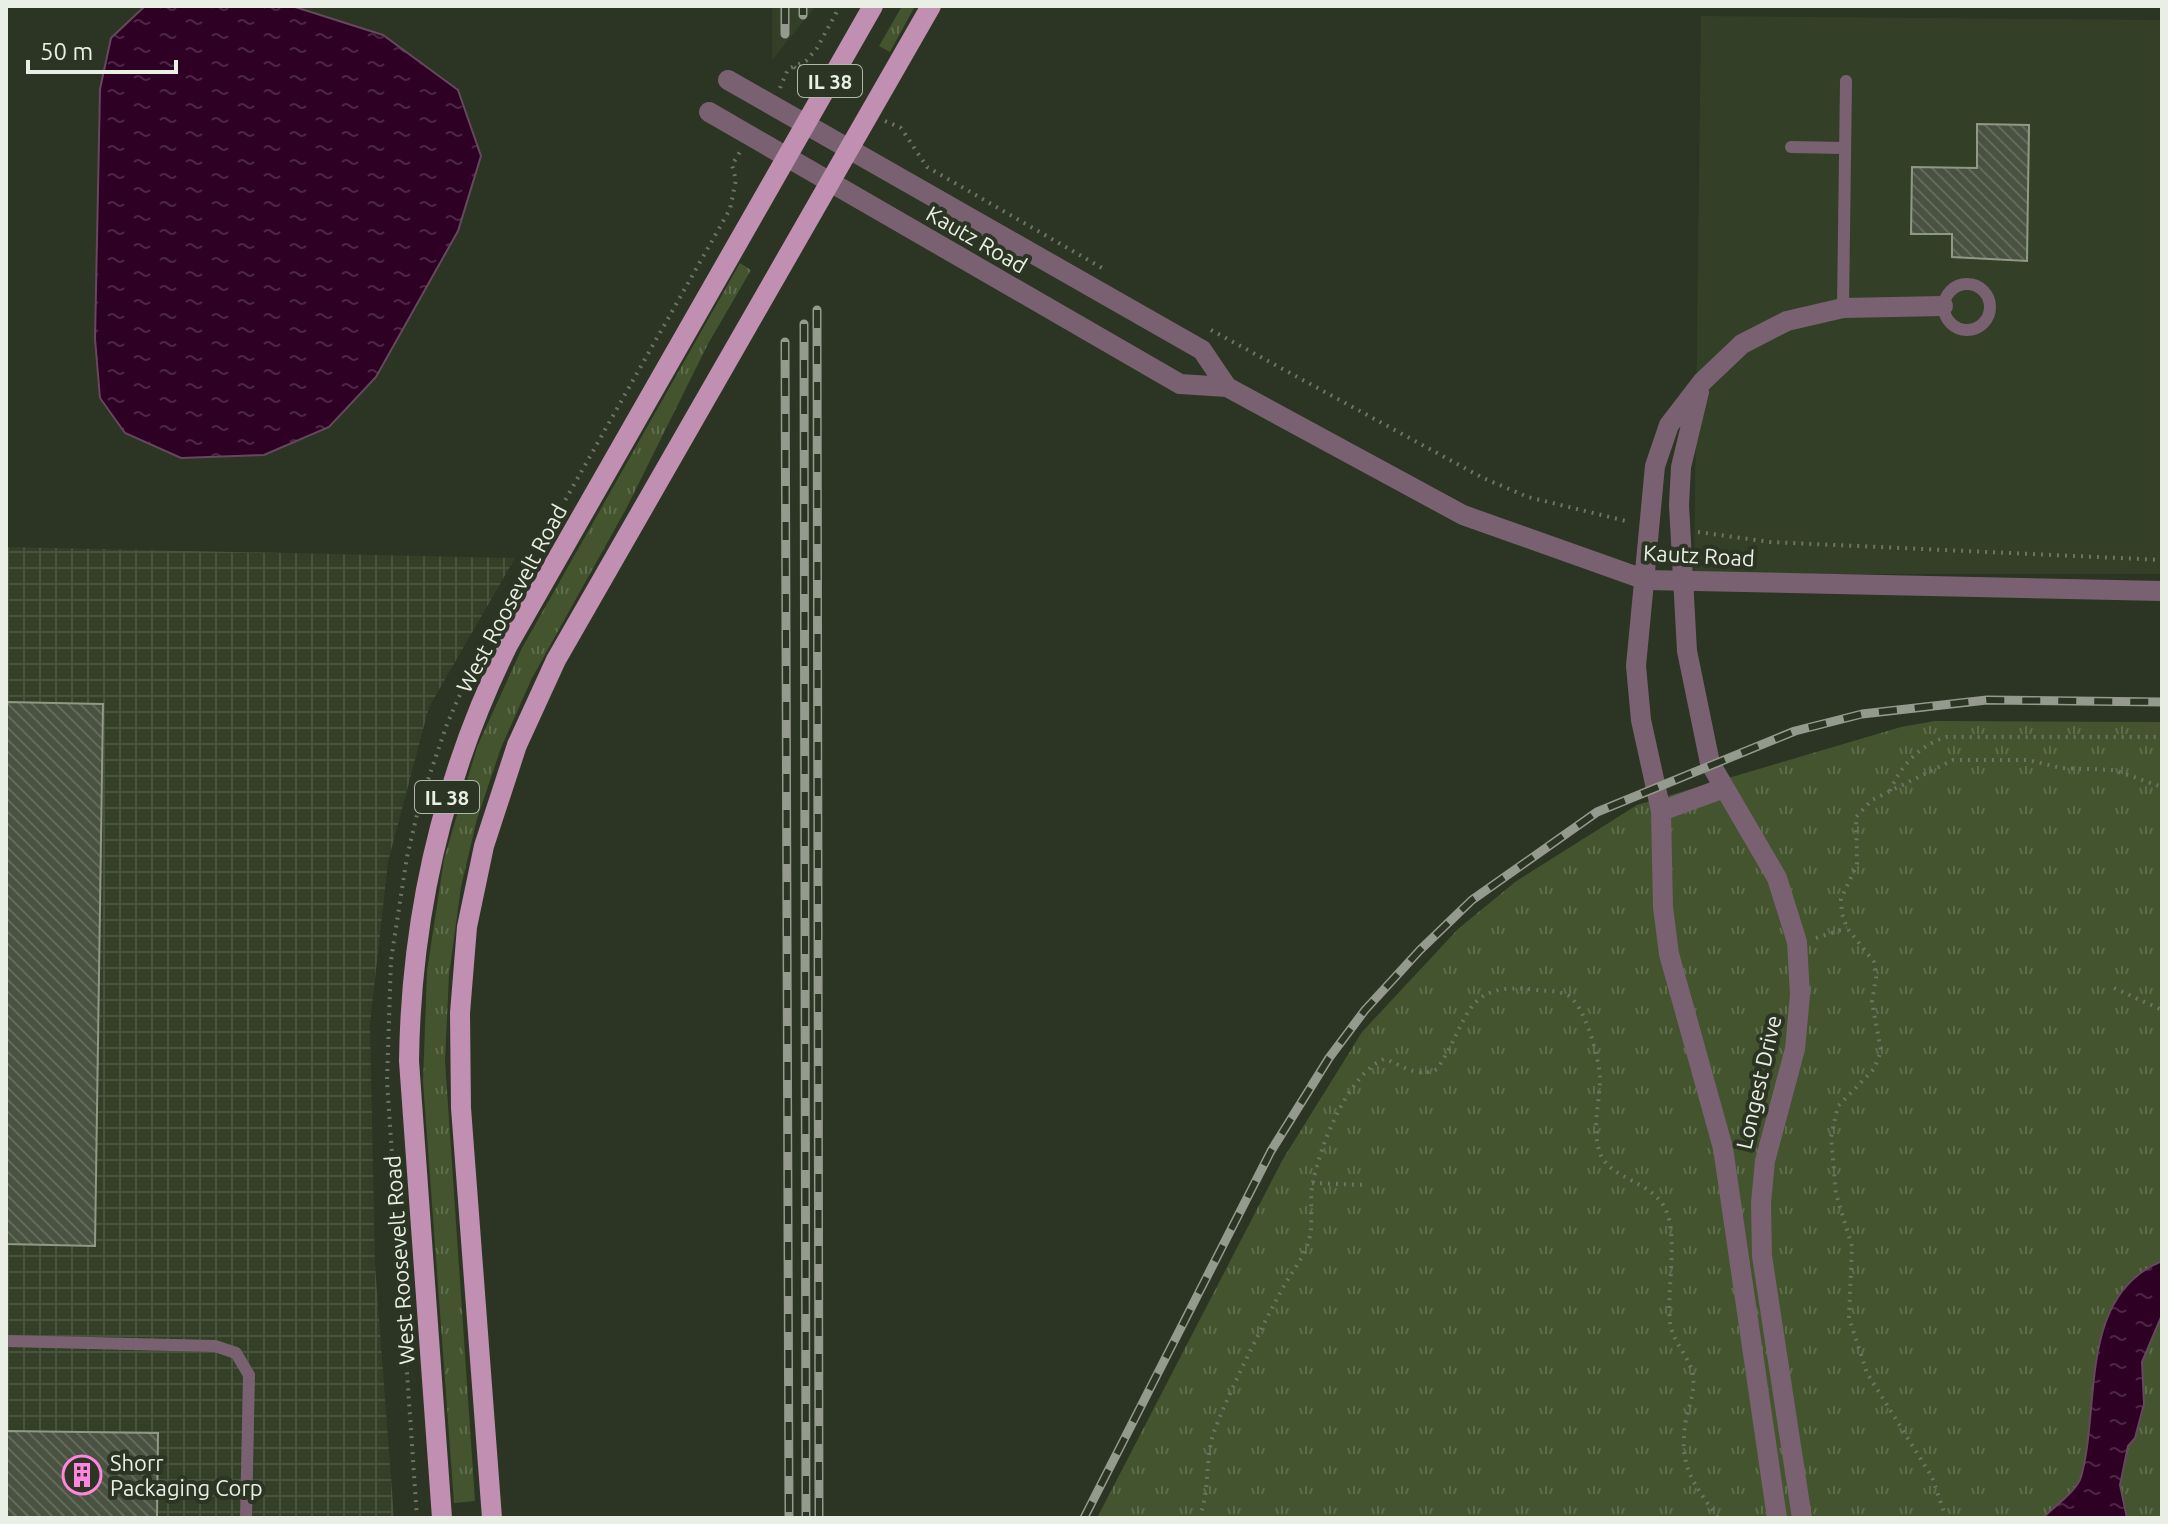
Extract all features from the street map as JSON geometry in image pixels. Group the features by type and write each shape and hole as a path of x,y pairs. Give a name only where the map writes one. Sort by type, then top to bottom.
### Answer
{"main road":[{"name":"West Roosevelt Road","path":"442,1518 409,1061 415,950 433,849 466,740 508,645 873,6"},
{"name":"IL 38","path":"492,1518 459,1066 465,951 484,846 517,745 556,660 931,6"}],"street":[{"name":"Kautz Road","path":"728,80 1202,350 1227,387"},
{"name":"Kautz Road","path":"709,112 1180,384 1227,387 1463,515 1646,580 2162,591"},
{"name":"Longest Drive","path":"1777,1518 1723,1148 1669,954 1663,907 1661,811 1641,720 1636,666 1655,466 1669,425 1702,382 1742,344 1787,321 1843,308 1943,306"},
{"name":"Longest Drive","path":"1702,382 1681,467 1681,581 1687,651 1710,763 1777,878 1797,942 1800,995 1795,1049 1765,1161 1761,1203 1762,1256 1802,1518"},
{"path":"1661,811 1724,788"}],"lane":[{"path":"1843,308 1846,81"},
{"path":"1791,147 1844,148"},
{"path":"6,1341 215,1346 236,1353 249,1375 246,1518"}],"path":[{"path":"793,70 817,48 840,6"},
{"path":"891,123 910,139 916,155 927,167 1113,275"},
{"path":"1206,328 1483,478 1542,501 1631,522"},
{"path":"1700,533 1770,542 2162,560"},
{"path":"1890,791 1911,758 1933,742 1946,737 2162,737"},
{"path":"1946,1518 1932,1477 1867,1373 1849,1318 1852,1246 1836,1194 1831,1137 1838,1106 1874,1069 1881,1051 1872,1002 1876,978 1874,962 1847,928 1841,899 1857,864 1856,817 1872,800 1939,764 1975,758 2114,770 2162,787"},
{"path":"1797,942 1847,928"},
{"path":"1199,1518 1205,1503 1208,1458 1214,1432 1259,1333 1307,1248 1312,1228 1312,1183 1353,1084 1365,1068 1384,1059 1414,1073 1427,1074 1437,1069 1468,1008 1490,991 1522,988 1569,995 1585,1022 1597,1056 1600,1079 1596,1131 1602,1158 1611,1168 1654,1192 1664,1204 1669,1222 1670,1322 1674,1340 1693,1377 1681,1448 1684,1461 1718,1518"},
{"path":"2114,988 2162,1010"},
{"path":"1312,1183 1367,1185"}],"shaded area":[{"path":"772,6 816,6 772,60"},
{"path":"1701,16 2162,20 2162,574 1694,574"},
{"path":"6,547 515,558 429,707 388,862 370,1024 375,1265 394,1518 6,1518"}],"green space":[{"path":"902,6 915,6 890,52 879,46"},
{"path":"740,263 751,270 708,344 626,509 532,678 501,748 477,819 461,887 449,975 445,1061 475,1501 454,1503 423,1082 427,971 444,859 477,747 522,648"},
{"path":"1935,721 2162,722 2162,1518 1097,1518 1283,1159 1362,1032 1458,929 1515,882 1637,805 1901,727"}],"water":[{"path":"145,6 292,6 383,35 458,90 481,156 458,231 376,377 329,427 264,455 181,458 125,433 100,398 95,339 100,89 111,38"},
{"path":"2162,1261 2162,1315 2142,1362 2144,1404 2135,1438 2128,1446 2120,1485 2127,1518 2043,1518 2070,1493 2081,1477 2097,1356 2104,1326 2116,1300 2135,1277"}],"building":[{"path":"1977,124 2029,125 2027,261 1952,257 1952,234 1911,234 1912,167 1977,168"},
{"path":"6,702 103,704 95,1246 6,1244"},
{"name":"Shorr Packaging Corp","path":"6,1431 158,1433 157,1518 6,1518"}],"railway":[{"path":"785,6 785,34"},
{"path":"803,6 803,15"},
{"path":"817,310 819,1518"},
{"path":"804,324 806,1518"},
{"path":"785,342 789,1518"},
{"path":"1084,1518 1271,1151 1329,1058 1365,1010 1420,950 1472,900 1597,812 1795,731 1862,714 1987,700 2162,702"}],"place":[{"name":"Shorr Packaging Corp","path":"82,1475"}]}
